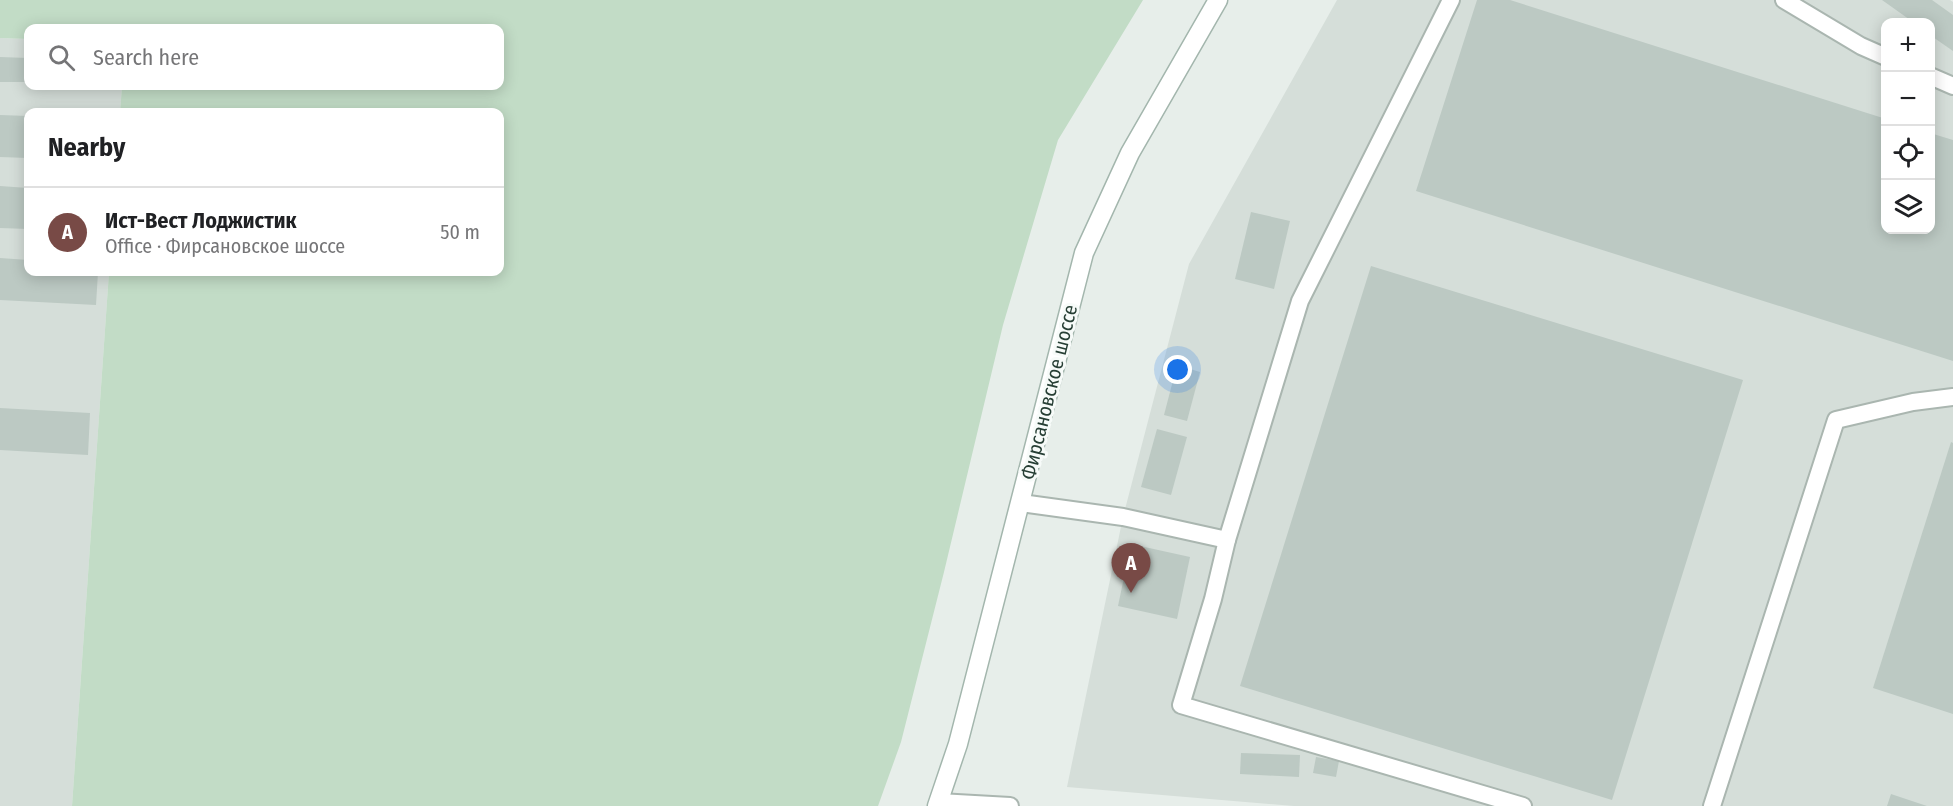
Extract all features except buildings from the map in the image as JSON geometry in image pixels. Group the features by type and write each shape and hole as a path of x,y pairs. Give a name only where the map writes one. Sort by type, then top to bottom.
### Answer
{"main road":[{"name":"Фирсановское шоссе","path":"938,804 958,744 1022,503 1084,253 1130,153 1218,0"}],"lane":[{"path":"1451,0 1300,301 1227,540 1213,599 1181,705 1524,806"},
{"path":"1784,0 1861,46 1881,55"},
{"path":"1935,78 1953,86"},
{"path":"1712,806 1836,420 1913,402 1953,398"},
{"path":"1022,503 1123,517 1227,540"},
{"path":"938,804 1010,806"}],"shaded area":[{"path":"1337,0 1950,0 1953,2 1953,806 1294,806 1067,787 1123,517 1189,264"},
{"path":"0,38 24,39 24,90 122,90 120,108 24,108 24,276 109,276 72,806 0,806"}],"green space":[{"path":"0,0 1143,0 1058,140 1003,325 901,742 878,806 72,806 109,276 504,276 504,108 120,108 122,90 504,90 504,24 24,24 24,39 0,38"}],"place":[{"name":"Ист-Вест Лоджистик","path":"1131,593"}]}
